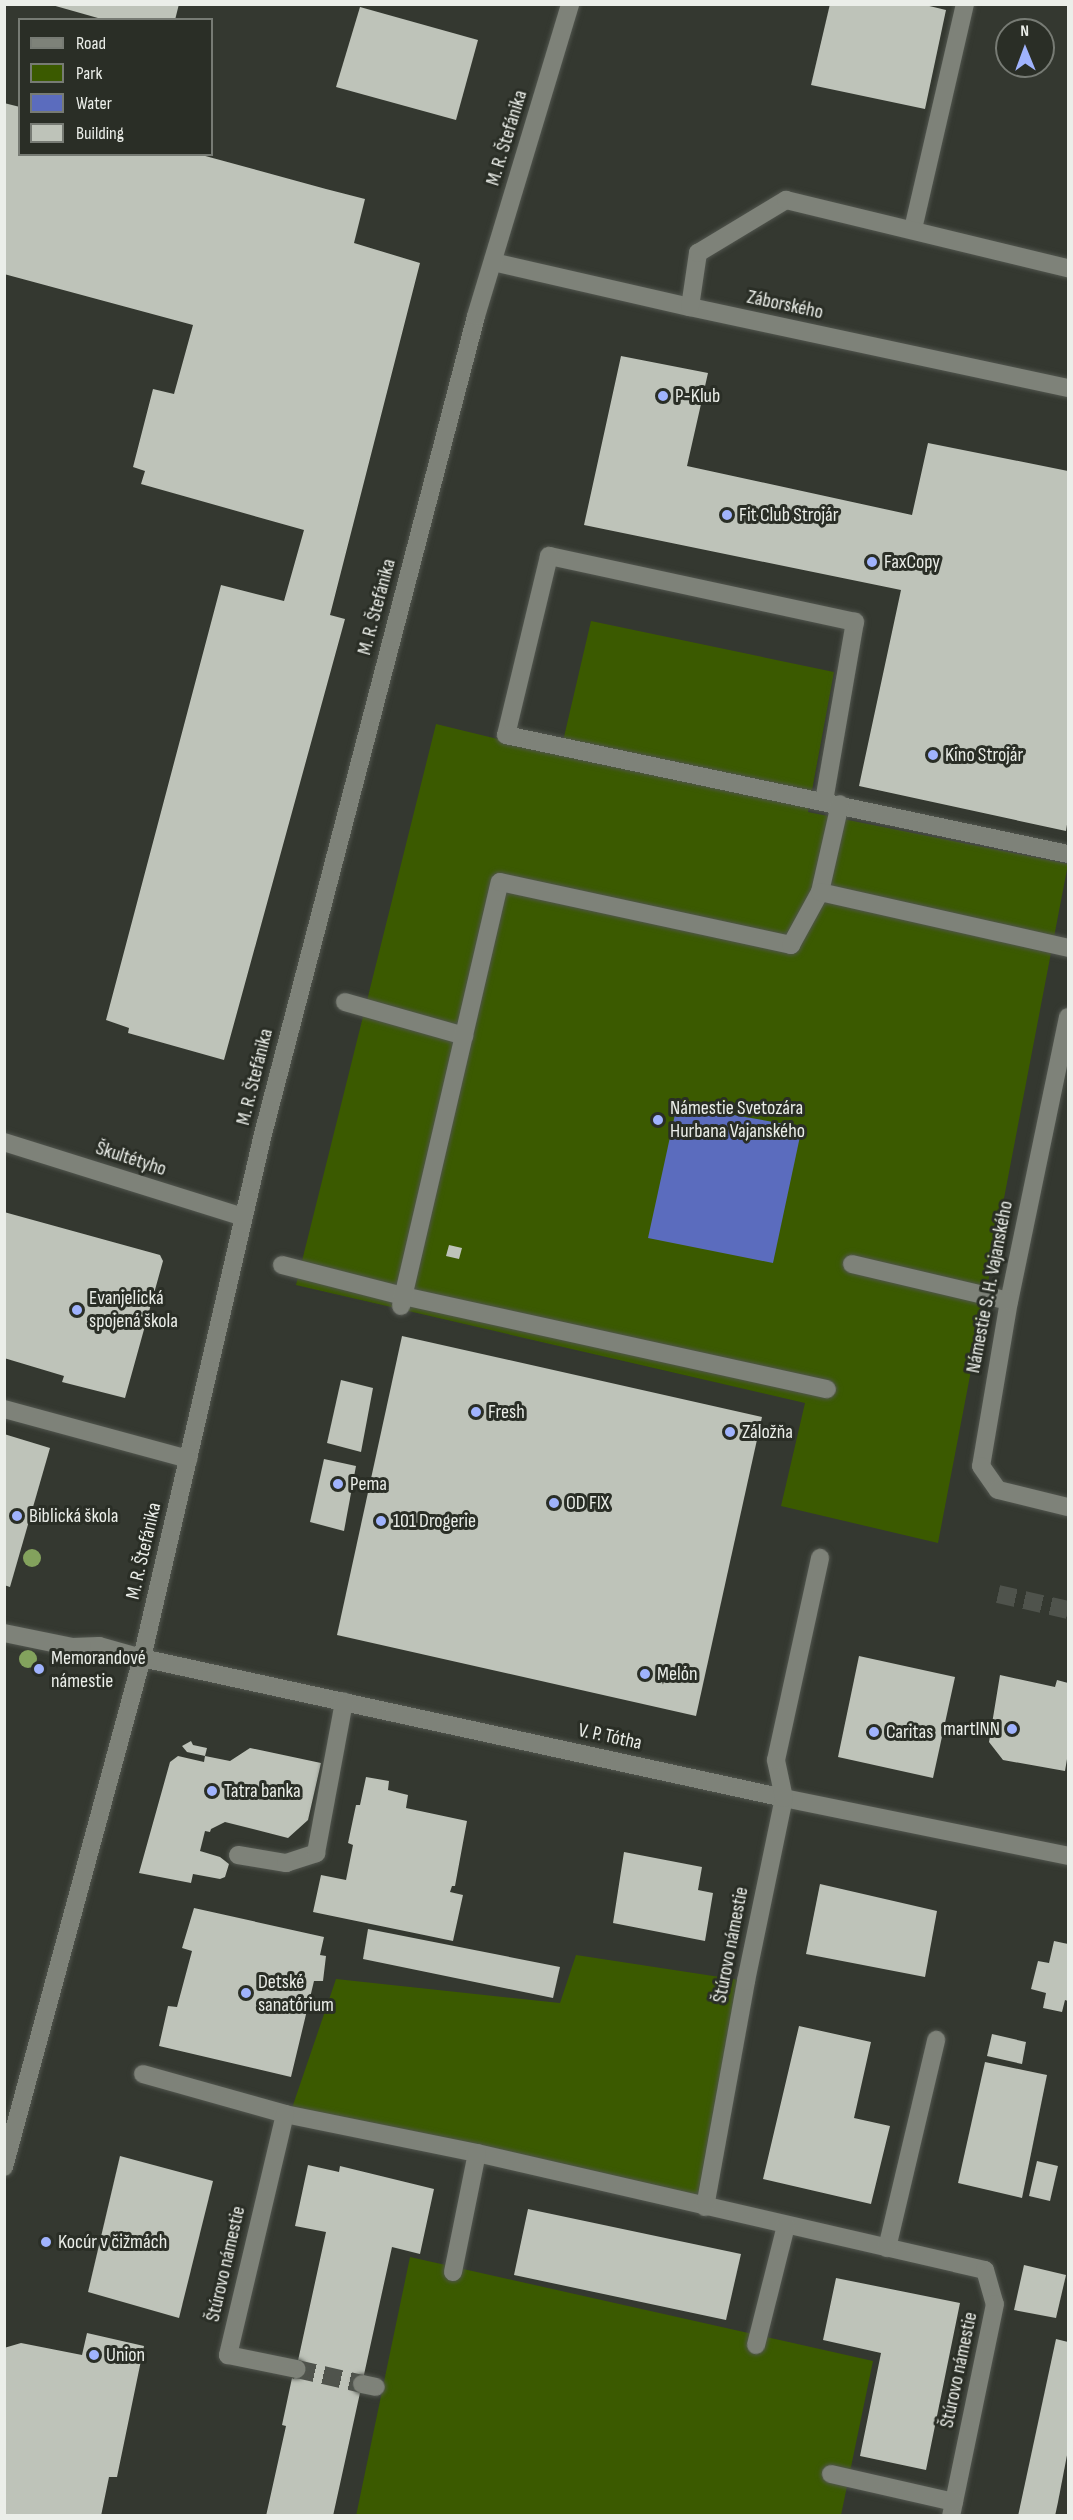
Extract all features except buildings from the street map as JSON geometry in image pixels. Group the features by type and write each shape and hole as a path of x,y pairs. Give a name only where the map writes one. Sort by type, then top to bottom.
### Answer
{"street":[{"name":"M. R. Štefánika","path":"4,2167 142,1658 244,1217 473,328 570,4"},
{"path":"913,229 965,4"},
{"path":"690,307 698,253 786,200 1068,268"},
{"name":"Záborského","path":"493,262 1068,388"},
{"path":"402,1301 500,882 791,945 819,892 832,802 855,622 549,556 506,735 832,802 1068,854"},
{"path":"819,892 1068,948"},
{"path":"345,1002 464,1036"},
{"name":"Námestie S. H. Vajanského","path":"1068,1017 1009,1301 981,1466 998,1490 1068,1507"},
{"name":"Škultétyho","path":"4,1142 244,1217"},
{"path":"282,1264 402,1301 827,1389"},
{"path":"852,1264 1009,1301"},
{"path":"4,1409 188,1460"},
{"path":"784,1798 776,1760 819,1558"},
{"name":"V. P. Tótha","path":"4,1633 72,1647 99,1646 142,1658 784,1798 1068,1856"},
{"path":"238,1855 286,1863 316,1853 344,1702"},
{"name":"Štúrovo námestie","path":"705,2207 746,1981 784,1798"},
{"path":"887,2248 936,2040"},
{"name":"Štúrovo námestie","path":"143,2074 285,2114 477,2153 985,2270 995,2304 952,2509 831,2474"},
{"name":"Štúrovo námestie","path":"285,2114 228,2355 297,2369"},
{"path":"453,2272 477,2153"},
{"path":"756,2345 786,2226"}],"green space":[{"path":"591,621 834,672 808,812 1068,864 938,1543 781,1506 805,1403 296,1285 436,724 560,754"},
{"path":"576,1955 746,1981 705,2207 292,2108 336,1979 560,2003"},
{"path":"410,2257 873,2361 841,2515 356,2516"}],"water":[{"path":"677,1105 802,1127 773,1263 648,1238"}],"tunnel":[{"path":"998,1594 1068,1610"},
{"path":"297,2369 362,2384"}],"place":[{"name":"P-Klub","path":"663,396"},
{"name":"Fit Club Strojár","path":"727,515"},
{"name":"FaxCopy","path":"872,562"},
{"name":"Kino Strojár","path":"933,755"},
{"name":"Námestie Svetozára Hurbana Vajanského","path":"658,1120"},
{"name":"Evanjelická spojená škola","path":"77,1310"},
{"name":"Fresh","path":"476,1412"},
{"name":"Záložňa","path":"730,1432"},
{"name":"Pema","path":"338,1484"},
{"name":"OD FIX","path":"554,1503"},
{"name":"Biblická škola","path":"17,1516"},
{"name":"101 Drogerie","path":"381,1521"},
{"name":"Memorandové námestie","path":"39,1669"},
{"name":"Melón","path":"645,1674"},
{"name":"martINN","path":"1012,1729"},
{"name":"Caritas","path":"874,1732"},
{"name":"Tatra banka","path":"212,1791"},
{"name":"Detské sanatórium","path":"246,1993"},
{"name":"Kocúr v čižmách","path":"46,2242"},
{"name":"Union","path":"94,2355"}]}
